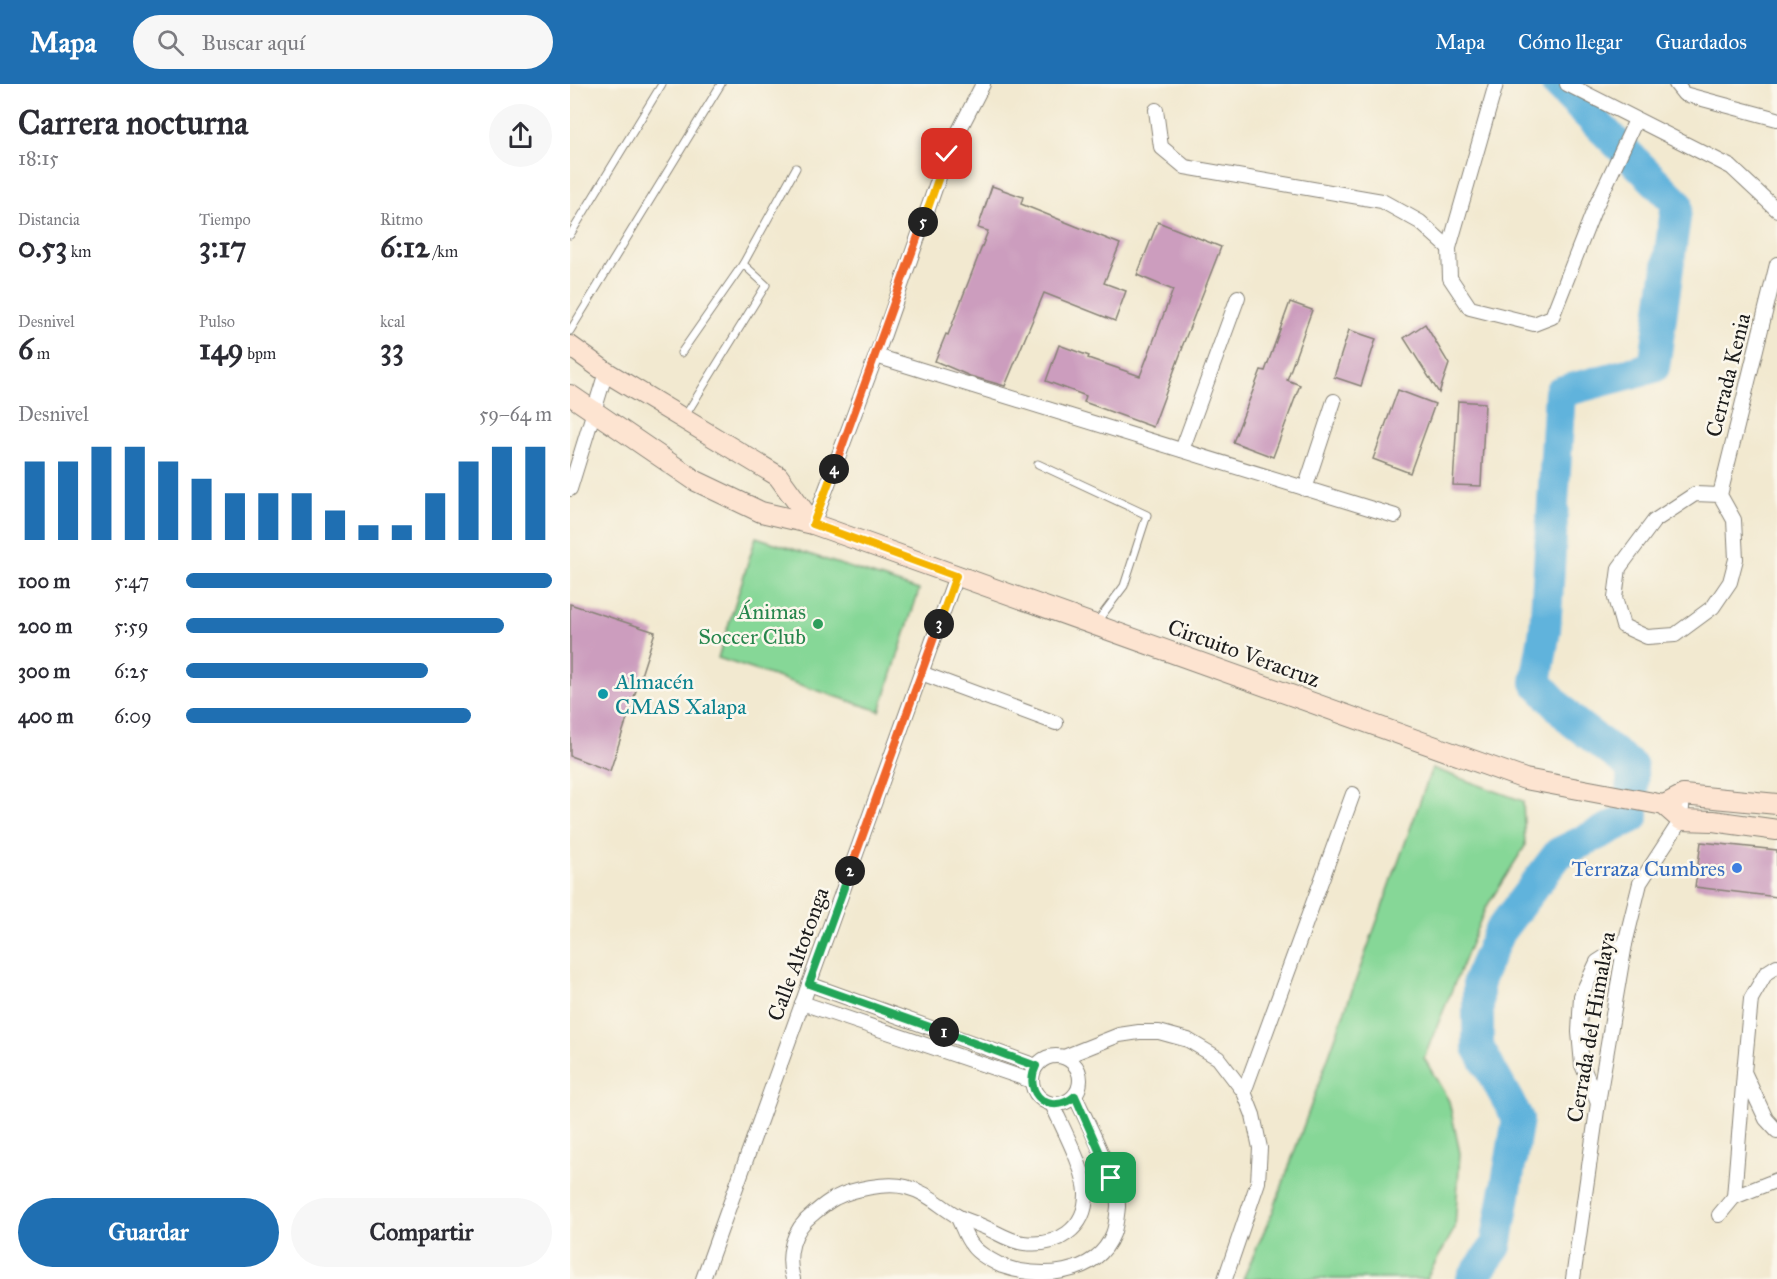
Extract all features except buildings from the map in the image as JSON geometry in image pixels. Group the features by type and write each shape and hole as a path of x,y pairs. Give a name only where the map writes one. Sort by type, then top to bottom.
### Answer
{"street":[{"path":"813,524 876,356 947,154 983,84"},
{"path":"1496,84 1449,248 1450,278 1470,308 1534,324 1552,317 1594,210 1636,120"},
{"path":"1567,84 1731,167 1777,210"},
{"path":"1680,89 1777,119"},
{"path":"1156,110 1161,147 1185,167 1382,201 1420,222 1449,248"},
{"name":"Cerrada Kenia","path":"1720,495 1777,264"},
{"path":"1182,450 1238,297"},
{"path":"570,346 606,372 778,476 813,524"},
{"path":"876,356 1395,516"},
{"path":"570,489 606,372"},
{"name":"Circuito Veracruz","path":"570,395 696,481 761,512 813,524 1525,779 1657,804"},
{"path":"1305,489 1334,401"},
{"path":"1695,494 1720,495 1734,520 1736,559 1730,582 1713,607 1675,635 1647,637 1623,626 1615,598 1619,568 1654,520 1695,494"},
{"name":"Calle Altotonga","path":"703,1279 956,576"},
{"path":"921,673 1056,723"},
{"path":"1244,1092 1353,794"},
{"path":"1657,804 1683,795 1777,804"},
{"name":"Cerrada del Himalaya","path":"1573,1279 1598,1103 1625,944 1640,883 1681,820 1683,795"},
{"path":"1657,804 1681,820 1713,821 1777,830"},
{"path":"1598,1103 1582,1065 1579,1032 1581,996 1598,962 1625,944"},
{"path":"1734,1197 1751,999 1766,973 1777,966"},
{"path":"809,984 1036,1066"},
{"path":"802,1003 1032,1081"},
{"path":"862,1023 868,1005"},
{"path":"936,1048 942,1031"},
{"path":"1064,1057 1078,1069 1081,1083 1075,1096 1069,1102 1052,1104 1044,1102 1038,1096 1032,1081 1036,1066 1049,1057 1064,1057 1119,1035 1139,1032 1159,1032 1188,1040 1218,1058 1244,1092 1254,1115 1260,1148 1258,1182 1225,1279"},
{"path":"1078,1069 1095,1045"},
{"path":"1744,1072 1766,1119 1777,1131"},
{"path":"957,1216 972,1245 992,1261 1014,1271 1035,1275 1058,1274 1080,1268 1099,1256 1113,1234 1118,1205 1111,1178 1075,1096"},
{"path":"793,1279 790,1267 793,1237 809,1216 835,1198 869,1187 904,1186 933,1197 957,1216 1022,1243 1044,1243 1060,1239 1074,1228 1084,1213 1086,1192 1082,1175 1052,1104"},
{"path":"1719,1215 1734,1197 1777,1180"}],"lane":[{"path":"570,235 662,84"},
{"path":"570,331 721,84"},
{"path":"681,353 743,264 796,168"},
{"path":"684,418 766,285 743,264"},
{"path":"1038,464 1147,515 1124,586 1094,625"}],"green space":[{"name":"Ánimas Soccer Club","path":"756,537 919,590 880,711 718,658"},
{"path":"1432,768 1523,801 1525,846 1485,909 1424,1058 1449,1101 1460,1153 1455,1228 1426,1279 1243,1279 1273,1211"}],"waterway":[{"path":"1472,1279 1496,1246 1518,1119 1478,1047 1478,981 1499,932 1559,853 1633,817 1632,767 1572,721 1536,682 1545,630 1560,392 1654,367 1677,203 1557,84"}],"place":[{"name":"Ánimas Soccer Club","path":"818,624"},
{"name":"Almacén CMAS Xalapa","path":"603,694"},
{"name":"Terraza Cumbres","path":"1737,868"}],"route":[{"path":"947,154 882,340 813,524 956,576 809,984 1036,1066 1032,1081 1038,1096 1044,1102 1061,1104 1069,1102 1075,1096 1111,1178"}]}
